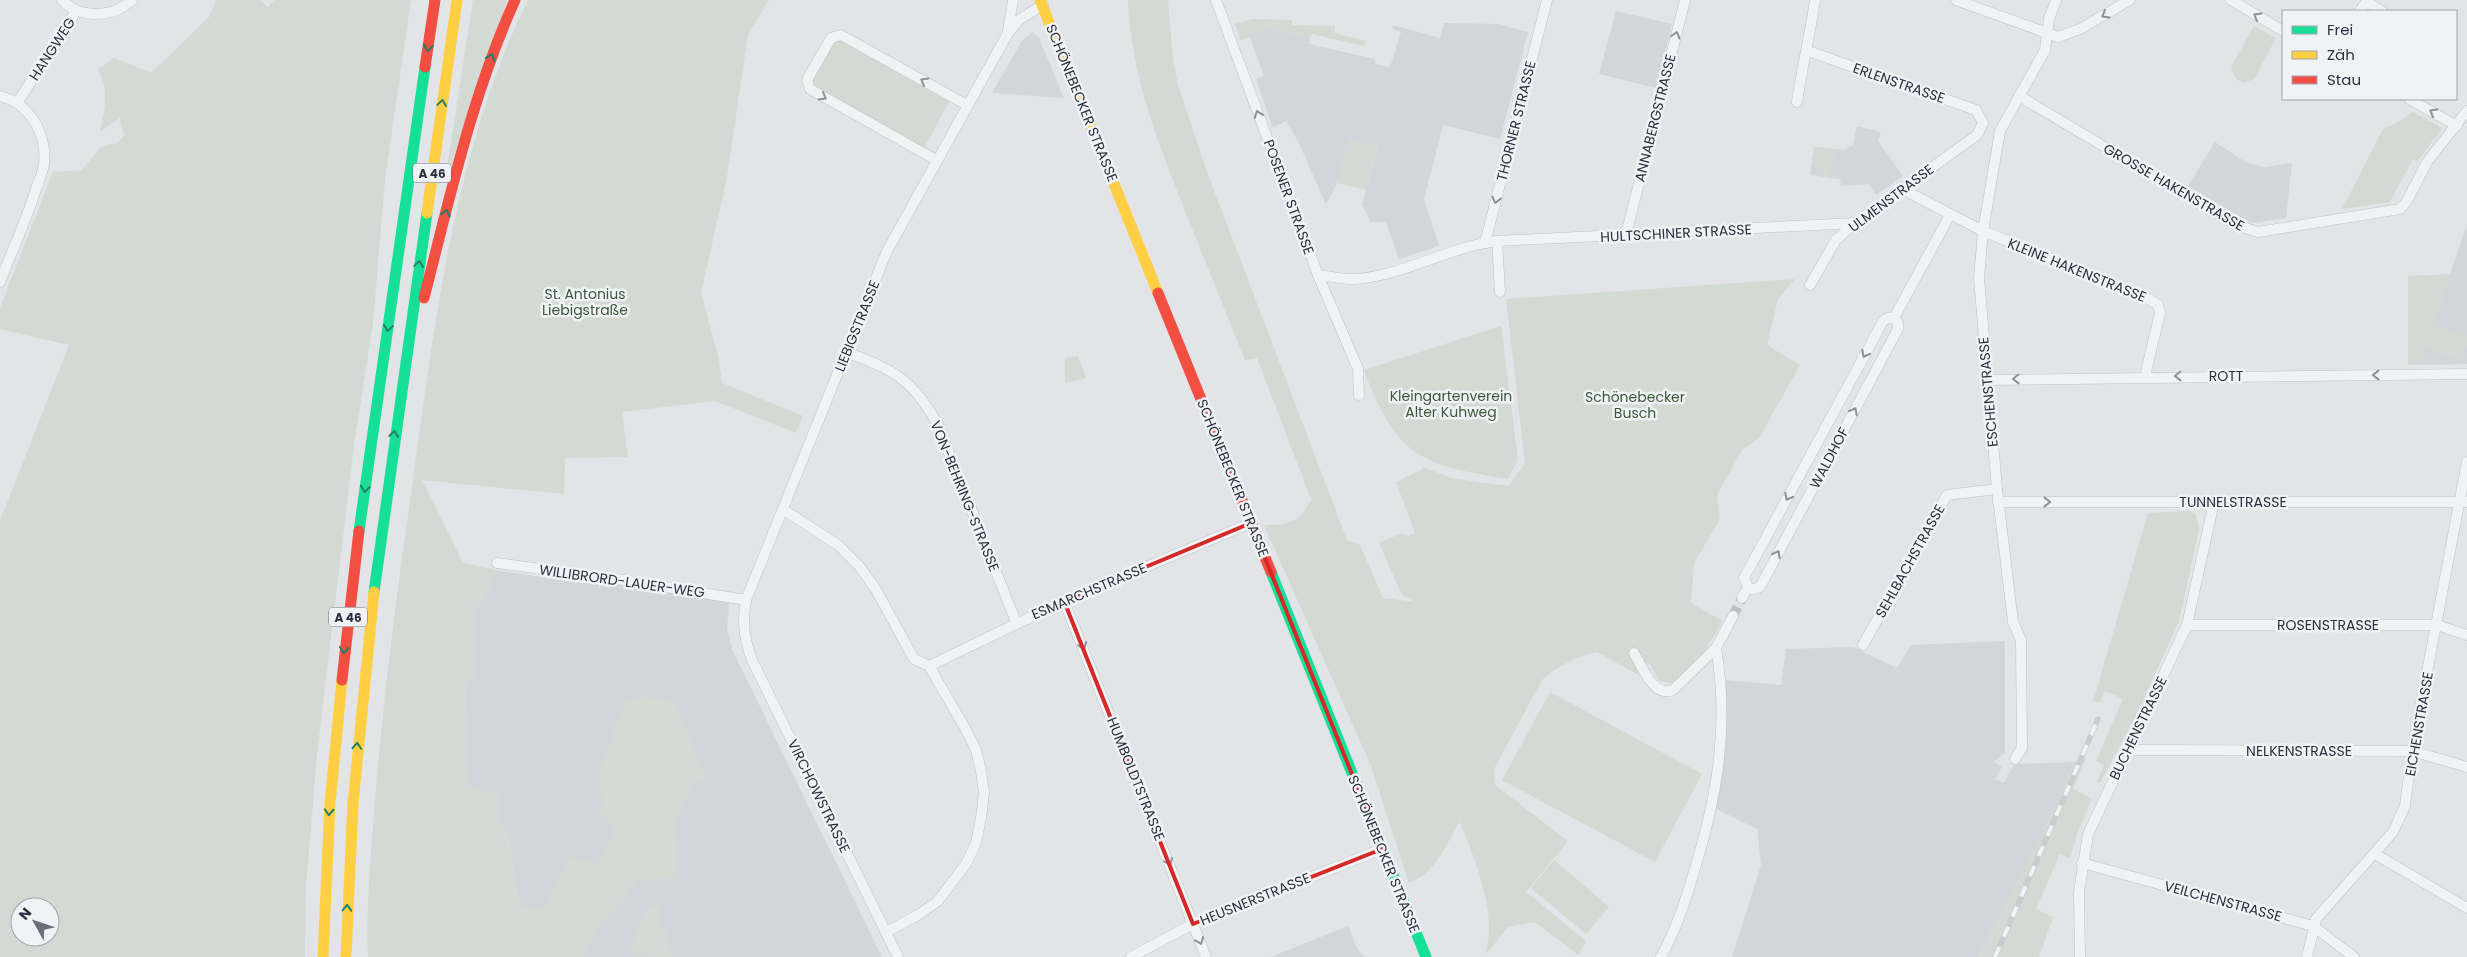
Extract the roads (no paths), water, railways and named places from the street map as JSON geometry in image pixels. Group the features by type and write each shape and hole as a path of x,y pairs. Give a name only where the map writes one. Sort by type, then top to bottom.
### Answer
{"main road":[{"name":"A 46","path":"324,957 330,803 350,595 435,0"},
{"name":"A 46","path":"346,957 349,853 358,724 374,587 457,0"},
{"path":"408,347 426,295 478,92 496,42 515,0"},
{"name":"SCHÖNEBECKER STRASSE","path":"1042,3 1426,957"}],"street":[{"name":"HANGWEG","path":"18,102 76,11 62,0"},
{"path":"76,11 102,14 116,10 132,0"},
{"name":"LIEBIGSTRASSE","path":"1008,33 1013,0"},
{"name":"POSENER STRASSE","path":"1216,0 1318,275 1358,369 1359,395"},
{"name":"THORNER STRASSE","path":"1486,243 1547,0"},
{"name":"ANNABERGSTRASSE","path":"1626,236 1685,0"},
{"path":"1797,102 1803,58 1808,51 1815,0"},
{"path":"1956,0 2058,37 2066,36 2080,29 2130,0"},
{"name":"ESCHENSTRASSE","path":"2015,759 2022,748 2021,640 2013,622 1996,489 1978,278 1982,231 2000,131 2045,50 2049,19 2056,0"},
{"path":"2231,0 2282,30"},
{"path":"2361,10 2366,2 2380,10"},
{"name":"LIEBIGSTRASSE","path":"743,634 746,600 887,252 939,154 1008,33 1020,19 1042,3"},
{"path":"939,154 810,89 807,80 831,38 841,34 967,105"},
{"name":"ERLENSTRASSE","path":"1808,51 1976,110 1983,123"},
{"path":"0,96 18,102 30,116 41,134 44,148 44,165 32,203 0,282"},
{"name":"GROSSE HAKENSTRASSE","path":"2019,96 2236,225 2258,232 2400,209 2407,202 2427,162 2467,111"},
{"path":"2411,100 2457,126"},
{"name":"ULMENSTRASSE","path":"1810,285 1836,240 1855,223 1977,135 1983,123"},
{"path":"1902,189 1982,231"},
{"name":"WALDHOF","path":"1894,318 1950,215"},
{"name":"HULTSCHINER STRASSE","path":"1318,275 1354,279 1377,276 1497,241 1855,223"},
{"name":"KLEINE HAKENSTRASSE","path":"1982,231 2149,299 2158,305 2160,312 2145,376"},
{"path":"1497,241 1500,292"},
{"name":"WALDHOF","path":"1748,588 1744,578 1883,321 1888,318 1894,318"},
{"name":"WALDHOF","path":"1748,588 1760,587 1898,329 1898,323 1894,318"},
{"name":"VON-BEHRING-STRASSE","path":"846,352 897,374 914,388 930,411 938,425 1016,622"},
{"name":"ROTT","path":"1986,380 2145,376 2467,374"},
{"name":"EICHENSTRASSE","path":"2308,957 2316,919 2375,854 2400,820 2405,806 2412,751 2464,501 2467,462"},
{"name":"SEHLBACHSTRASSE","path":"1863,644 1947,495 1996,489"},
{"name":"TUNNELSTRASSE","path":"1998,502 2464,501"},
{"name":"BUCHENSTRASSE","path":"2080,957 2079,892 2088,834 2187,625 2214,502"},
{"path":"784,510 838,545 859,566 875,588 914,659 930,666 976,750 984,793 976,843 952,885 938,901 918,915 886,932"},
{"name":"ESMARCHSTRASSE","path":"930,666 1016,622 1251,523"},
{"name":"WILLIBRORD-LAUER-WEG","path":"497,563 623,580 746,600"},
{"name":"WALDHOF","path":"1742,598 1748,588"},
{"name":"HUMBOLDTSTRASSE","path":"1064,601 1206,957"},
{"path":"1634,652 1652,684 1658,690 1667,692 1673,690 1716,648 1733,616"},
{"name":"ROSENSTRASSE","path":"2187,625 2437,625 2467,635"},
{"name":"VIRCHOWSTRASSE","path":"743,634 752,660 898,957"},
{"path":"1661,957 1687,895 1710,813 1721,758 1723,717 1716,648"},
{"name":"NELKENSTRASSE","path":"2129,750 2412,751 2467,767"},
{"name":"HEUSNERSTRASSE","path":"1131,957 1193,924 1382,849"},
{"path":"2375,854 2467,908"},
{"name":"VEILCHENSTRASSE","path":"2082,863 2313,926 2354,957"}],"tunnel":[{"path":"1733,616 1742,598"}],"railway":[{"path":"1995,957 2098,719"}],"park label":[{"name":"St. Antonius Liebigstraße","path":"585,302"},
{"name":"Kleingartenverein Alter Kuhweg","path":"1451,404"},
{"name":"Schönebecker Busch","path":"1635,406"}]}
